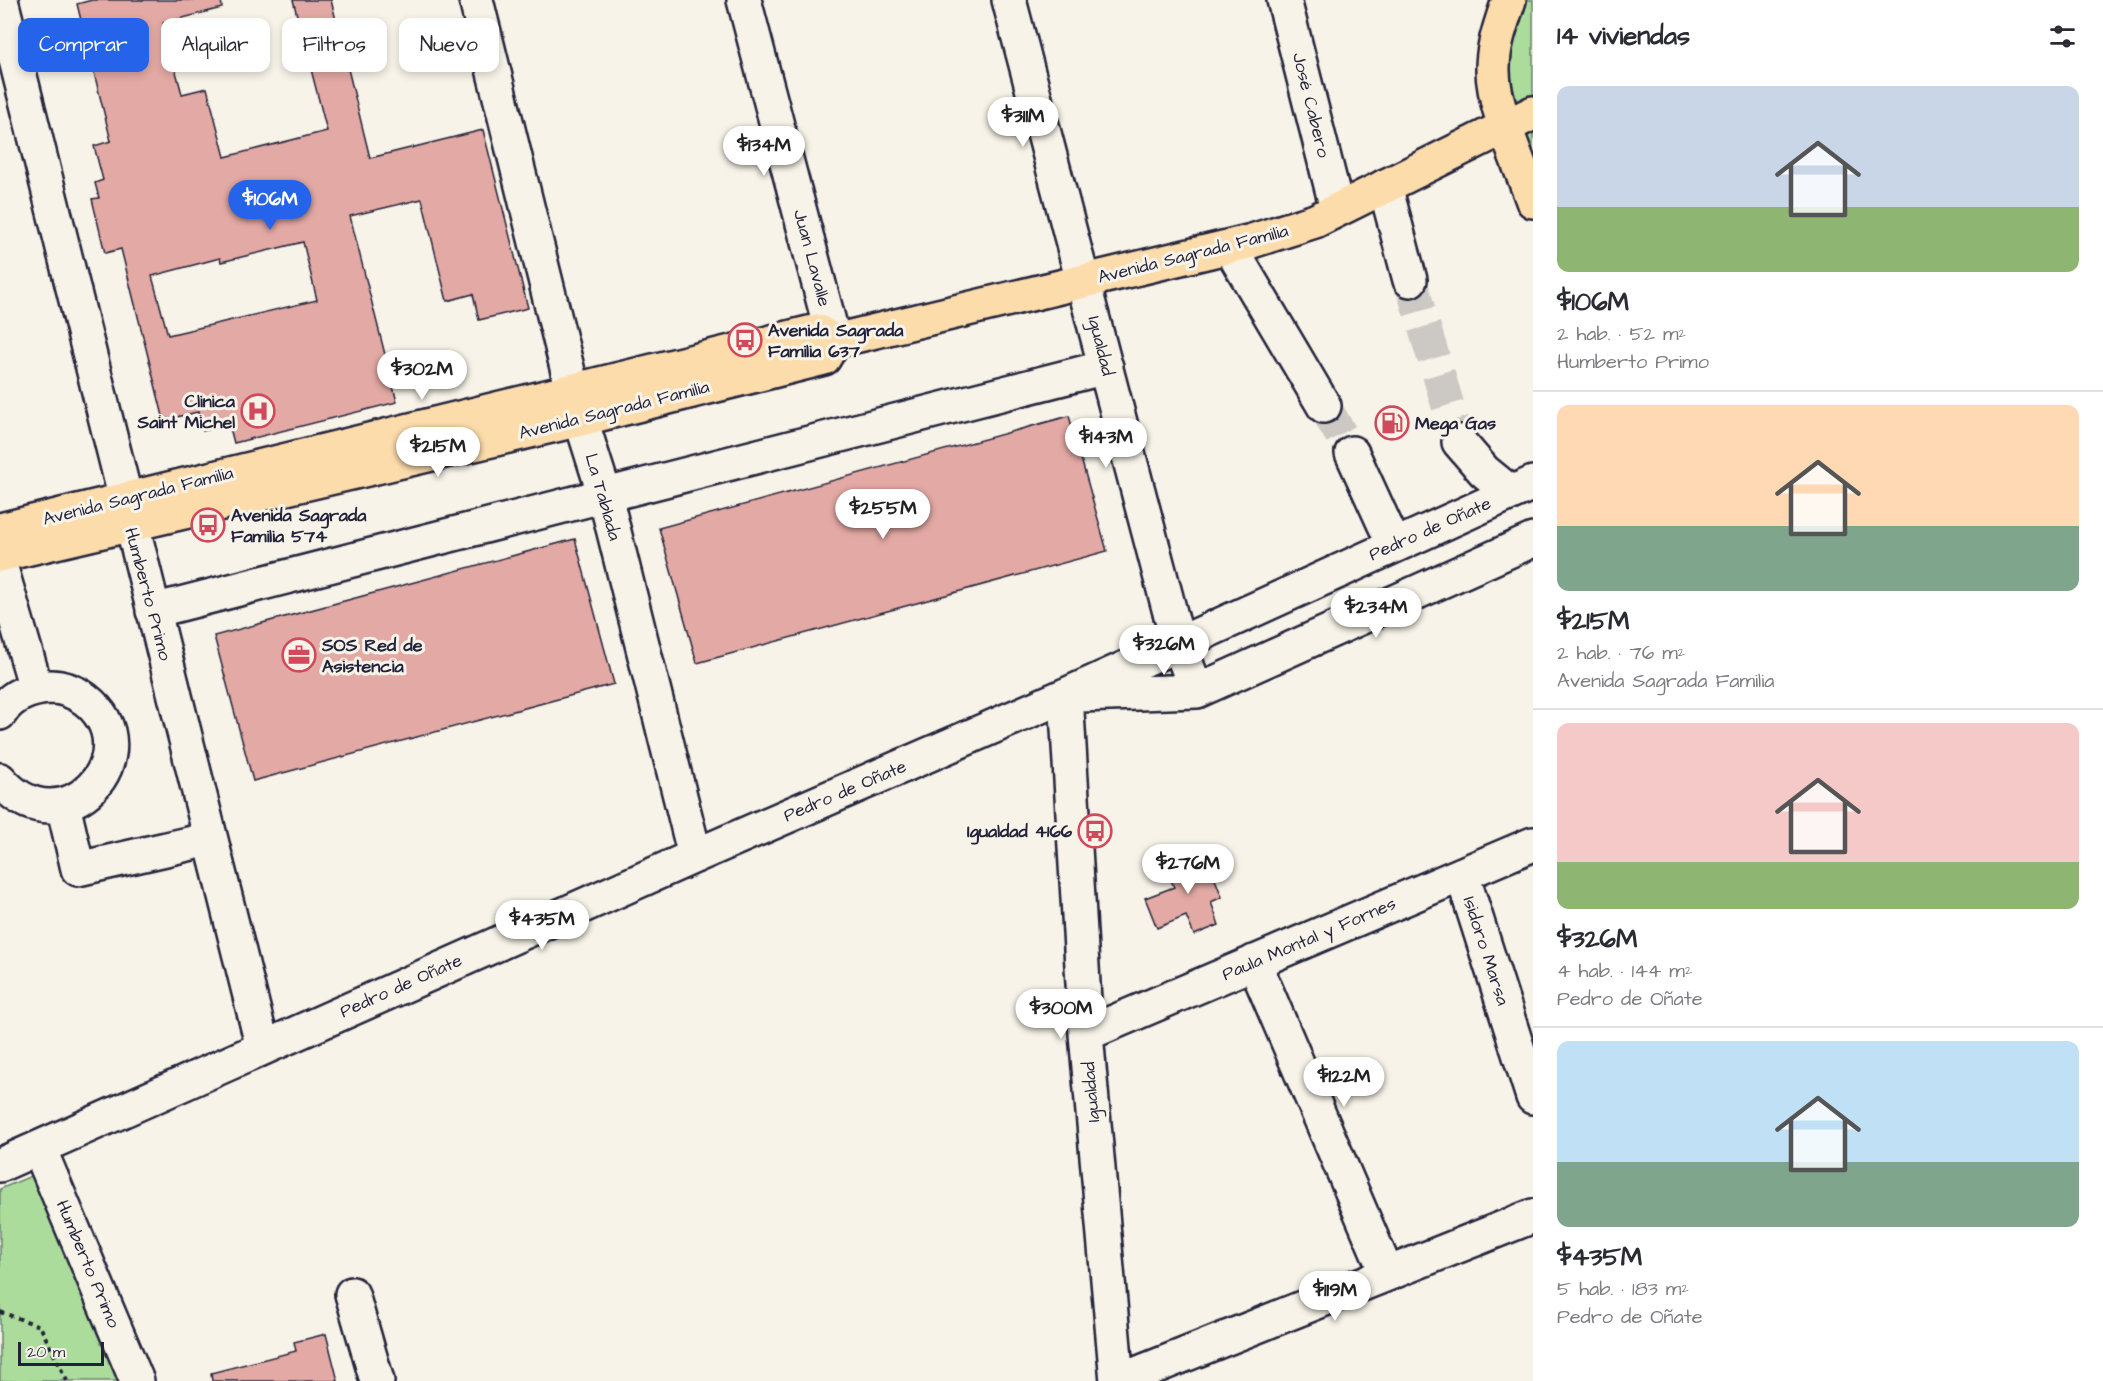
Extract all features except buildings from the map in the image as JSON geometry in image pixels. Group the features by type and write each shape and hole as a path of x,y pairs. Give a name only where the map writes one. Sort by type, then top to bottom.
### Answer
{"main road":[{"path":"1509,0 1495,42 1493,69 1496,92 1520,119 1533,201"},
{"name":"Avenida Sagrada Familia","path":"0,555 127,512 576,405 824,358 834,342 1289,231 1520,119"},
{"name":"Avenida Sagrada Familia","path":"0,530 127,512"}],"street":[{"name":"Humberto Primo","path":"1,0 262,1048"},
{"name":"La Tablada","path":"476,0 576,405 605,496 695,856"},
{"name":"Juan Lavalle","path":"744,0 834,342"},
{"name":"Igualdad","path":"1010,0 1178,643 1197,691"},
{"name":"José Cabero","path":"1284,0 1337,209"},
{"path":"1385,186 1410,280"},
{"path":"1230,247 1324,406"},
{"path":"153,611 1106,367"},
{"path":"1459,442 1484,471 1522,488"},
{"path":"1352,453 1394,545"},
{"name":"Pedro de Oñate","path":"0,1165 695,856 1066,695 1522,488"},
{"name":"Pedro de Oñate","path":"1066,695 1197,691 1533,540"},
{"path":"0,566 36,688"},
{"path":"0,713 18,695 36,688 57,687 76,693 93,706 105,723 109,744 107,765 97,783 82,797 63,805 44,807 26,802 10,792 0,780"},
{"name":"Igualdad","path":"1066,695 1086,1034 1118,1381"},
{"path":"63,805 78,869 210,839"},
{"name":"Paula Montal y Fornes","path":"1086,1034 1533,844"},
{"name":"Isidoro Marsa","path":"1462,874 1533,1097"},
{"path":"1254,962 1387,1274"},
{"name":"Humberto Primo","path":"39,1148 137,1381"},
{"path":"1118,1381 1533,1216"},
{"path":"352,1294 377,1381"}],"path":[{"path":"0,1312 39,1326 67,1381"}],"green space":[{"path":"1509,0 1533,0 1533,201 1506,126"},
{"path":"36,1174 121,1381 0,1381 0,1189"}],"tunnel":[{"path":"1410,280 1459,442"},
{"path":"1324,406 1352,453"}],"place":[{"name":"Avenida Sagrada Familia 637","path":"745,340"},
{"name":"Clinica Saint Michel","path":"258,411"},
{"name":"Mega Gas","path":"1392,423"},
{"name":"Avenida Sagrada Familia 574","path":"208,525"},
{"name":"SOS Red de Asistencia","path":"299,655"},
{"name":"Igualdad 4166","path":"1095,831"}]}
